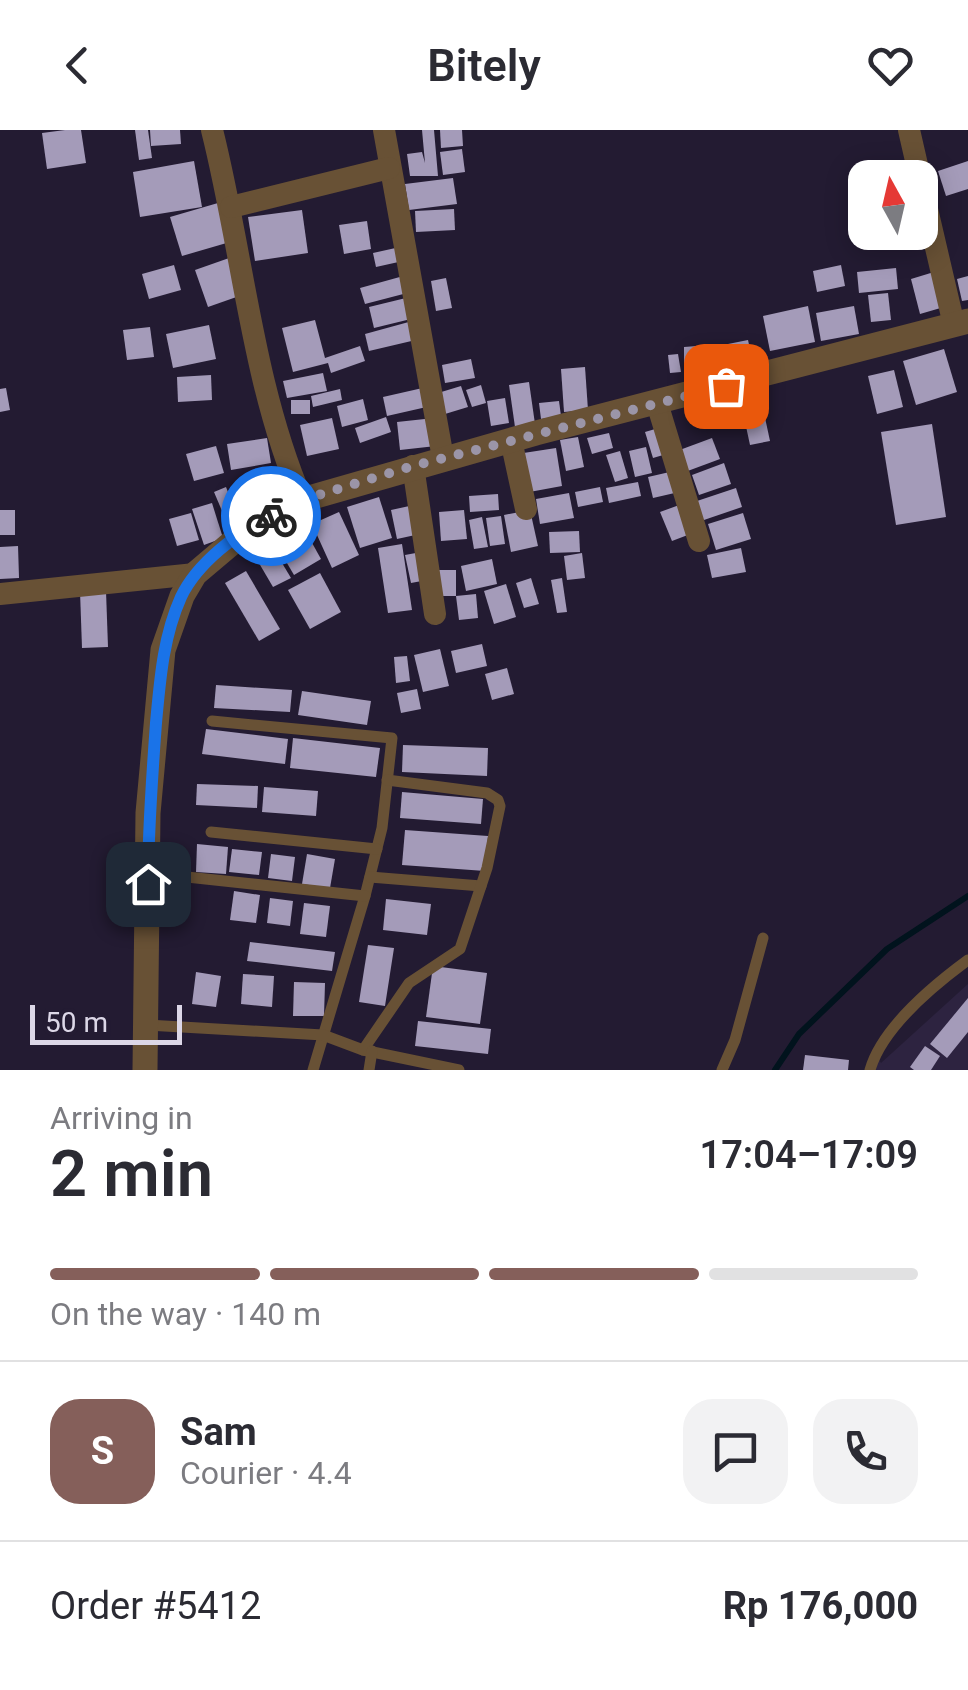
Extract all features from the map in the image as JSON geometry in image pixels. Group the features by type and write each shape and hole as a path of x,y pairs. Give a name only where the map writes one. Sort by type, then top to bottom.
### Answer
{"street":[{"path":"212,130 232,206 270,413 302,500"},
{"path":"384,130 443,458"},
{"path":"909,130 916,160"},
{"path":"232,206 389,168"},
{"path":"145,1070 148,813 163,650 182,596 195,574 254,524 302,500 413,466 961,323 938,242"},
{"path":"656,404 699,541"},
{"path":"511,440 526,509"},
{"path":"413,466 435,614"},
{"path":"0,594 195,574"}],"lane":[{"path":"212,721 392,738 377,849 313,1070"},
{"path":"369,1070 367,1051 409,983 460,949 481,886 500,806 487,793 387,780"},
{"path":"211,832 377,849"},
{"path":"187,877 365,896"},
{"path":"370,877 481,886"},
{"path":"722,1070 735,1040 763,938"},
{"path":"870,1070 874,1056 924,993 968,960"},
{"path":"147,1025 323,1036 367,1051 459,1070"}],"shaded area":[{"path":"968,984 968,1070 876,1070 878,1058 881,1063"}],"building":[{"path":"81,130 86,163 47,169 42,133"},
{"path":"135,130 148,130 152,158 139,160"},
{"path":"150,130 180,130 181,144 151,146"},
{"path":"422,130 434,130 438,176 410,176 407,154 422,152 425,163"},
{"path":"440,130 462,130 463,146 441,148"},
{"path":"462,149 465,172 443,175 440,152"},
{"path":"194,161 202,207 140,217 133,172"},
{"path":"968,161 968,189 946,196 938,171"},
{"path":"453,178 457,204 409,210 405,184"},
{"path":"218,203 230,242 182,256 170,217"},
{"path":"454,209 455,230 416,232 415,211"},
{"path":"302,210 308,253 255,261 248,217"},
{"path":"367,221 371,249 344,254 339,225"},
{"path":"400,247 403,261 376,267 373,253"},
{"path":"232,257 245,294 208,307 195,270"},
{"path":"174,265 181,290 149,299 142,274"},
{"path":"841,265 845,286 817,292 813,271"},
{"path":"896,268 898,289 859,293 857,272"},
{"path":"934,272 944,307 920,314 911,279"},
{"path":"407,275 411,292 365,304 360,288"},
{"path":"968,276 968,300 962,301 957,279"},
{"path":"446,278 452,308 436,311 431,281"},
{"path":"888,293 891,320 871,322 868,295"},
{"path":"410,297 415,318 374,328 369,307"},
{"path":"808,306 815,342 770,351 763,316"},
{"path":"854,306 859,334 821,341 816,313"},
{"path":"315,320 325,358 360,346 365,361 331,373 328,363 293,372 282,328"},
{"path":"416,320 420,339 369,351 365,334"},
{"path":"209,325 216,359 173,368 166,334"},
{"path":"150,327 154,357 127,360 123,330"},
{"path":"748,340 756,376 730,381 723,345"},
{"path":"697,346 698,373 684,373 684,347"},
{"path":"720,347 721,371 706,372 705,348"},
{"path":"944,349 957,392 916,405 903,361"},
{"path":"678,354 681,372 670,373 668,355"},
{"path":"471,359 475,378 445,383 442,365"},
{"path":"585,367 588,410 564,412 561,369"},
{"path":"894,370 903,407 877,414 868,376"},
{"path":"323,373 327,391 287,398 283,381"},
{"path":"211,375 212,400 178,402 177,377"},
{"path":"529,382 535,424 515,427 509,385"},
{"path":"481,385 486,403 472,407 466,390"},
{"path":"461,386 468,407 445,414 438,393"},
{"path":"427,387 431,406 387,416 383,397"},
{"path":"6,388 10,410 0,412 0,389"},
{"path":"340,389 342,400 313,407 311,396"},
{"path":"505,398 509,423 491,426 487,401"},
{"path":"363,399 368,420 342,427 337,406"},
{"path":"291,400 310,400 310,414 291,414"},
{"path":"559,401 561,416 541,419 539,403"},
{"path":"764,413 770,441 750,445 744,417"},
{"path":"386,417 391,432 360,443 355,428"},
{"path":"332,418 339,449 307,456 300,425"},
{"path":"434,418 436,446 400,450 397,422"},
{"path":"932,424 946,517 896,525 881,432"},
{"path":"662,427 670,453 653,458 645,432"},
{"path":"609,433 613,448 592,454 587,438"},
{"path":"578,437 584,467 566,471 560,440"},
{"path":"267,438 271,463 231,470 227,444"},
{"path":"712,438 720,459 685,472 677,451"},
{"path":"216,446 224,473 194,481 186,454"},
{"path":"646,447 652,473 635,477 629,451"},
{"path":"556,448 562,486 524,493 517,454"},
{"path":"620,451 628,478 615,482 606,455"},
{"path":"724,463 731,484 699,495 692,475"},
{"path":"287,468 290,498 269,499 266,470"},
{"path":"674,471 679,492 653,498 648,477"},
{"path":"255,476 267,501 253,508 241,482"},
{"path":"638,482 641,496 609,503 606,488"},
{"path":"226,487 239,520 228,525 214,492"},
{"path":"600,487 603,502 578,507 575,492"},
{"path":"736,488 742,507 701,521 694,502"},
{"path":"569,493 574,518 540,524 536,499"},
{"path":"498,494 499,510 470,512 469,496"},
{"path":"379,497 392,538 360,548 347,507"},
{"path":"212,503 223,538 204,545 192,509"},
{"path":"682,504 693,533 672,541 660,512"},
{"path":"414,505 420,534 397,539 391,510"},
{"path":"0,510 15,510 15,535 0,535"},
{"path":"464,510 467,539 441,541 439,512"},
{"path":"530,510 538,546 511,552 504,515"},
{"path":"339,512 359,555 332,568 312,524"},
{"path":"191,513 199,540 177,546 169,519"},
{"path":"743,513 751,539 716,550 708,524"},
{"path":"501,516 505,544 490,546 486,518"},
{"path":"482,517 488,547 474,549 469,520"},
{"path":"302,525 321,559 294,575 274,541"},
{"path":"579,531 580,552 550,553 549,532"},
{"path":"402,544 412,610 388,613 378,548"},
{"path":"18,546 19,578 0,579 0,547"},
{"path":"273,548 291,578 273,587 256,558"},
{"path":"741,548 746,572 712,578 707,555"},
{"path":"421,552 427,580 411,583 405,555"},
{"path":"582,553 585,578 567,580 564,556"},
{"path":"492,559 497,584 466,591 461,566"},
{"path":"439,570 456,570 456,596 439,596"},
{"path":"246,571 280,629 259,641 225,583"},
{"path":"320,573 341,612 310,629 288,590"},
{"path":"531,578 539,604 524,608 516,583"},
{"path":"562,578 567,612 557,613 551,580"},
{"path":"506,584 516,617 494,624 484,591"},
{"path":"80,591 106,591 108,647 82,648"},
{"path":"476,594 478,618 459,620 456,596"},
{"path":"482,644 487,666 456,673 451,651"},
{"path":"440,649 449,686 423,692 414,655"},
{"path":"407,656 410,681 396,683 394,657"},
{"path":"507,668 514,694 492,700 485,674"},
{"path":"216,685 292,690 290,712 214,708"},
{"path":"417,689 421,709 401,713 397,693"},
{"path":"302,691 371,701 367,725 298,715"},
{"path":"206,729 288,739 285,764 202,754"},
{"path":"293,738 380,748 376,777 290,768"},
{"path":"403,745 488,748 487,776 402,772"},
{"path":"197,784 258,786 257,808 196,805"},
{"path":"264,787 318,791 316,816 262,812"},
{"path":"402,792 483,799 481,824 400,818"},
{"path":"405,830 488,836 485,871 402,865"},
{"path":"197,844 228,847 226,874 196,872"},
{"path":"232,849 262,852 259,875 229,872"},
{"path":"271,854 295,857 292,881 268,878"},
{"path":"307,854 335,859 330,888 302,884"},
{"path":"234,891 260,895 256,923 230,920"},
{"path":"270,898 293,901 290,926 267,923"},
{"path":"386,899 431,904 427,935 383,930"},
{"path":"304,903 330,906 326,937 300,934"},
{"path":"250,942 335,952 332,971 247,961"},
{"path":"368,945 394,948 385,1006 359,1002"},
{"path":"433,966 487,973 480,1024 426,1017"},
{"path":"196,972 221,976 216,1007 192,1004"},
{"path":"243,974 274,976 272,1007 241,1004"},
{"path":"294,982 325,983 324,1016 293,1016"},
{"path":"968,998 968,1032 947,1058 930,1044"},
{"path":"418,1021 491,1029 488,1054 415,1046"},
{"path":"925,1046 940,1056 931,1070 914,1070 910,1067"},
{"path":"805,1055 849,1060 848,1070 803,1070"}],"waterway":[{"path":"775,1070 799,1034 887,949 968,896"}],"way so far":[{"path":"271,516 302,500 413,466 726,386"}],"route":[{"path":"148,884 148,813 163,650 182,596 195,574 254,524 271,516"}]}
